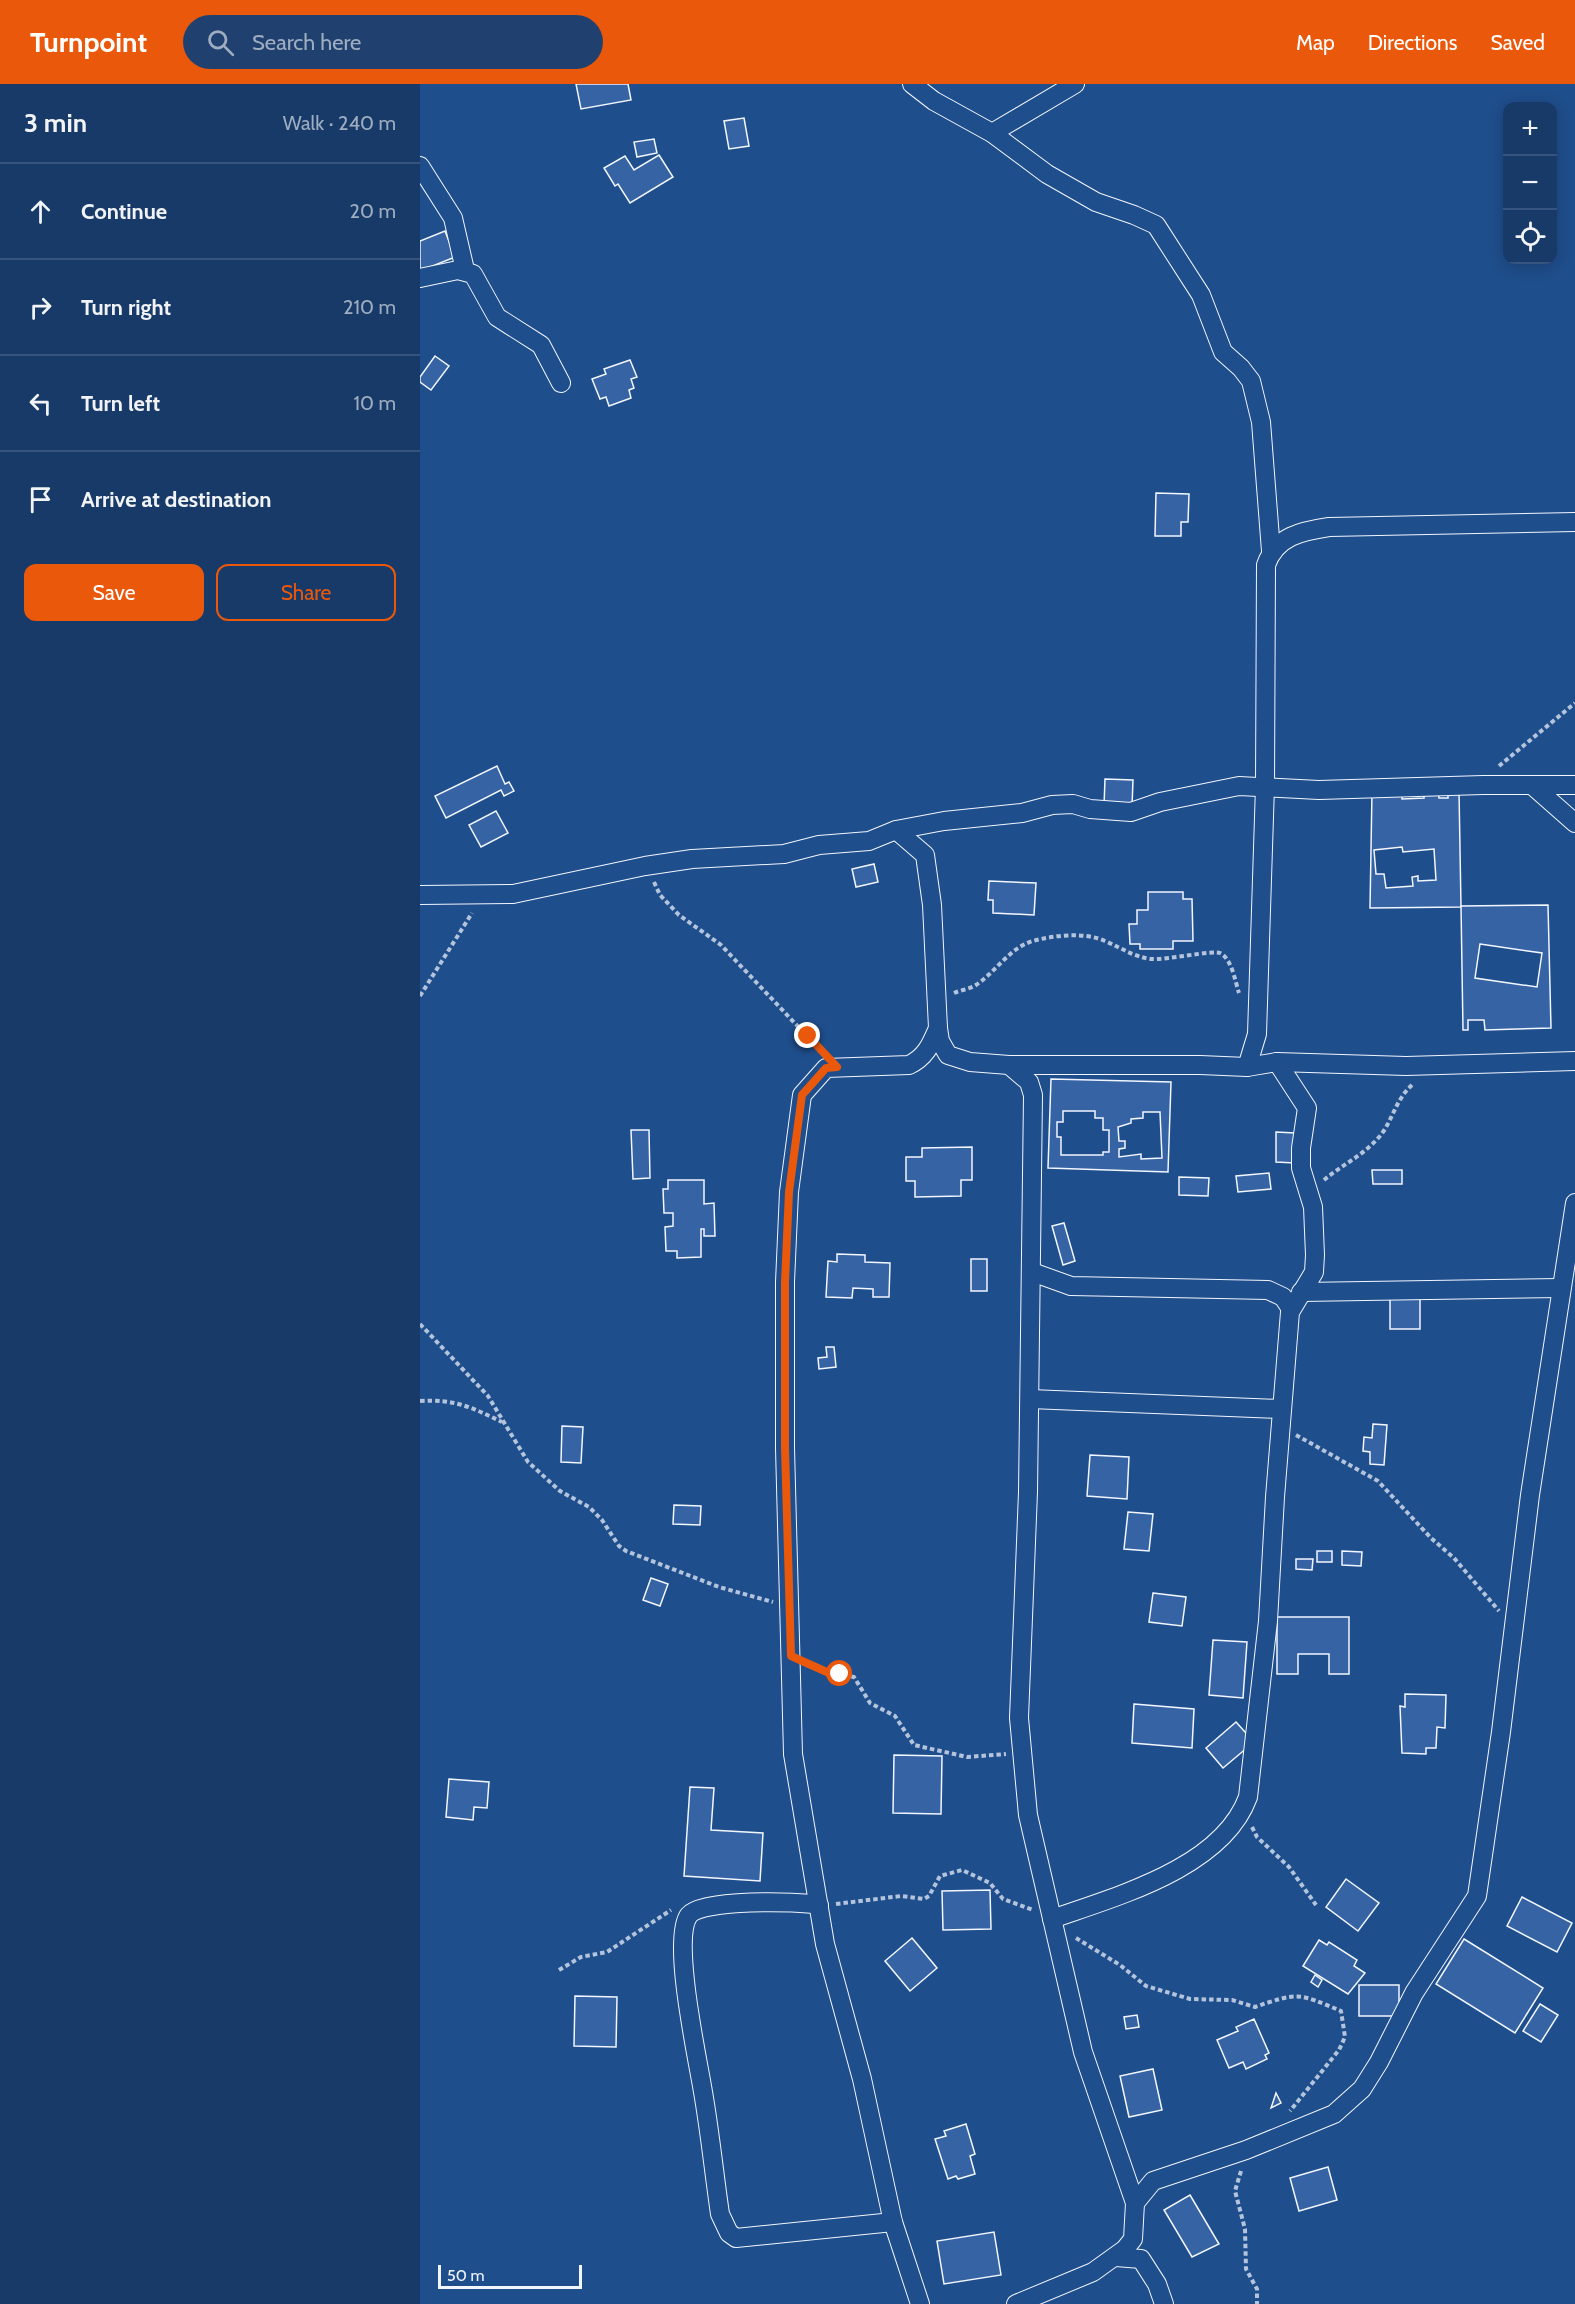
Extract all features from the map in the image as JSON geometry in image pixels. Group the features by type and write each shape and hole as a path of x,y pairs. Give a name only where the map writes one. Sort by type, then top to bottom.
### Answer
{"street":[{"path":"912,84 934,101 992,133 1047,174 1096,202 1156,225 1201,295 1224,352 1251,381 1261,422 1271,551 1266,565 1265,786 1257,1034 1247,1067"},
{"path":"992,133 1075,84"},
{"path":"420,166 453,219 465,270"},
{"path":"420,278 465,270 473,274 497,316 541,345 561,383"},
{"path":"1271,551 1286,539 1306,530 1329,527 1570,519"},
{"path":"421,896 513,894 548,889 645,866 692,859 784,854 819,845 869,841 896,830 936,822 1022,813 1052,805 1073,804 1090,809 1131,812 1210,791 1239,786 1319,790 1483,784 1575,785"},
{"path":"1533,786 1575,823"},
{"path":"896,830 925,855 932,905 938,1028 940,1041 948,1055 970,1062 1009,1065 1247,1067 1277,1062 1430,1065 1575,1060"},
{"path":"920,2304 893,2222 862,2079 825,1944 794,1754 785,1448 785,1282 789,1192 802,1095 826,1068 909,1065 927,1052 938,1028"},
{"path":"1052,1920 1142,1887 1188,1863 1229,1830 1242,1814 1248,1797 1269,1621 1280,1418 1291,1309 1314,1272 1314,1218 1301,1168 1301,1148 1307,1108 1277,1062"},
{"path":"1009,1065 1029,1082 1033,1095 1030,1399 1019,1718 1028,1815 1083,2052 1136,2203 1133,2239 1116,2257 1093,2272 1016,2304"},
{"path":"1136,2203 1153,2181 1245,2150 1334,2114 1362,2090 1414,1993 1477,1896 1488,1832 1530,1495 1560,1288 1575,1203"},
{"path":"1032,1272 1071,1286 1268,1290 1283,1297 1291,1309"},
{"path":"1301,1292 1560,1288"},
{"path":"1030,1399 1280,1418"},
{"path":"819,1907 803,1902 727,1904 699,1908 689,1916 683,1949 689,2012 720,2214 729,2233 736,2238 893,2222"},
{"path":"1116,2257 1141,2259 1157,2284 1164,2304"}],"path":[{"path":"1483,784 1501,765 1575,703"},
{"path":"645,866 660,895 679,915 721,945 837,1067"},
{"path":"420,996 484,895"},
{"path":"937,999 974,987 1010,953 1031,941 1054,937 1084,936 1105,941 1136,957 1179,958 1214,951 1222,954 1229,963 1241,998"},
{"path":"1310,1196 1316,1187 1364,1151 1382,1134 1404,1092 1430,1065"},
{"path":"420,1324 488,1396 528,1462 543,1478 589,1507 602,1520 619,1546 626,1551 719,1587 789,1605"},
{"path":"420,1401 447,1400 467,1405 503,1423"},
{"path":"1280,1418 1378,1481 1431,1538 1454,1558 1493,1606 1515,1622"},
{"path":"791,1656 829,1673 854,1677 870,1703 895,1716 914,1745 967,1757 1000,1756 1022,1750"},
{"path":"1248,1797 1250,1820 1257,1837 1289,1867 1316,1905"},
{"path":"819,1907 888,1897 924,1899 929,1896 940,1876 962,1870 990,1883 1003,1899 1052,1920 1084,1946 1120,1965 1137,1981 1158,1990 1190,1999 1232,2000 1255,2007 1272,1999 1310,1996 1341,2011 1345,2037 1339,2050 1292,2108 1275,2138"},
{"path":"559,1970 581,1957 608,1952 670,1910 699,1908"},
{"path":"1245,2150 1235,2191 1245,2229 1245,2269 1257,2289 1257,2304"}],"building":[{"path":"576,84 628,84 631,100 581,109"},
{"path":"744,118 749,146 729,149 724,121"},
{"path":"654,139 657,153 637,157 634,142"},
{"path":"659,155 673,177 630,203 618,184 615,186 604,168 625,156 634,170"},
{"path":"445,231 455,257 420,271 420,241"},
{"path":"435,356 449,366 431,390 420,382 420,377"},
{"path":"630,360 637,377 631,379 634,388 629,390 631,398 609,406 606,397 600,399 592,379 606,374 604,369"},
{"path":"1156,493 1189,494 1188,522 1181,522 1181,536 1155,536"},
{"path":"497,766 505,784 509,782 514,791 504,796 501,790 446,818 435,796"},
{"path":"1105,779 1133,780 1132,807 1104,806"},
{"path":"1402,791 1402,799 1424,798 1424,791 1438,791 1439,798 1448,798 1448,791 1459,791 1461,907 1370,908 1372,792","holes":["1402,847 1403,852 1434,849 1436,880 1418,881 1418,876 1412,877 1413,886 1386,888 1384,874 1376,874 1374,850"]},
{"path":"496,811 508,833 481,847 469,825"},
{"path":"874,864 878,882 856,887 852,869"},
{"path":"989,881 1036,883 1034,915 993,913 993,900 988,900"},
{"path":"1148,892 1183,892 1183,899 1192,899 1193,941 1173,941 1173,949 1140,949 1140,944 1130,944 1129,924 1137,924 1137,910 1148,910"},
{"path":"1548,905 1551,1028 1485,1030 1484,1020 1468,1020 1468,1030 1463,1030 1461,906","holes":["1480,944 1542,953 1537,987 1475,978"]},
{"path":"1051,1079 1171,1082 1168,1172 1048,1168","holes":["1063,1111 1095,1111 1095,1118 1103,1118 1103,1130 1109,1130 1109,1152 1103,1152 1103,1155 1061,1155 1061,1137 1057,1137 1057,1122 1063,1122","1143,1112 1160,1112 1162,1158 1141,1159 1141,1154 1119,1157 1119,1149 1125,1148 1125,1141 1119,1141 1118,1127 1131,1123 1131,1119 1143,1118"]},
{"path":"631,1130 649,1130 650,1178 633,1179"},
{"path":"1276,1132 1295,1133 1295,1163 1276,1162"},
{"path":"972,1147 972,1180 961,1180 961,1196 915,1197 915,1181 906,1181 906,1157 922,1157 922,1148"},
{"path":"1372,1170 1402,1170 1402,1184 1373,1184"},
{"path":"1269,1173 1271,1189 1238,1192 1236,1176"},
{"path":"1179,1177 1209,1178 1208,1196 1179,1195"},
{"path":"668,1180 704,1180 704,1204 714,1203 715,1236 704,1236 704,1229 701,1229 701,1257 677,1258 677,1251 666,1251 665,1227 673,1226 673,1213 664,1213 663,1189 668,1189"},
{"path":"1064,1223 1075,1261 1063,1265 1052,1226"},
{"path":"837,1254 865,1255 865,1262 890,1263 889,1297 873,1297 873,1289 853,1288 852,1298 826,1297 828,1261 837,1262"},
{"path":"971,1259 987,1259 987,1291 971,1291"},
{"path":"1390,1298 1420,1298 1420,1329 1390,1329"},
{"path":"826,1347 834,1347 836,1367 819,1369 818,1358 827,1357"},
{"path":"1373,1424 1387,1425 1384,1465 1370,1464 1370,1452 1363,1451 1364,1437 1372,1438"},
{"path":"562,1426 583,1427 581,1463 561,1462"},
{"path":"1090,1455 1129,1457 1127,1499 1087,1496"},
{"path":"674,1505 701,1506 700,1525 673,1524"},
{"path":"1128,1512 1153,1514 1149,1551 1124,1549"},
{"path":"1317,1551 1332,1551 1332,1562 1317,1562"},
{"path":"1342,1551 1362,1552 1361,1566 1342,1565"},
{"path":"1296,1559 1313,1559 1312,1570 1296,1569"},
{"path":"651,1578 668,1584 660,1606 643,1600"},
{"path":"1153,1593 1186,1597 1182,1626 1149,1622"},
{"path":"1277,1617 1349,1617 1349,1674 1329,1674 1329,1654 1298,1654 1298,1674 1277,1674"},
{"path":"1213,1640 1247,1642 1243,1698 1209,1695"},
{"path":"1405,1694 1446,1695 1445,1728 1437,1727 1436,1748 1426,1748 1426,1754 1402,1753 1400,1706 1405,1707"},
{"path":"1134,1704 1194,1709 1192,1748 1132,1743"},
{"path":"1236,1722 1254,1742 1223,1768 1206,1748"},
{"path":"894,1755 942,1756 941,1814 893,1813"},
{"path":"449,1779 489,1782 487,1808 474,1807 473,1820 446,1817"},
{"path":"690,1787 714,1788 711,1830 763,1833 760,1881 684,1876"},
{"path":"1346,1879 1379,1903 1358,1931 1326,1907"},
{"path":"990,1890 991,1929 943,1930 942,1891"},
{"path":"1522,1897 1572,1923 1557,1952 1507,1926"},
{"path":"912,1938 937,1968 910,1991 885,1961"},
{"path":"1464,1939 1543,1988 1515,2033 1436,1984"},
{"path":"1319,1940 1327,1945 1329,1942 1357,1960 1354,1966 1365,1973 1348,1994 1303,1966"},
{"path":"1315,1975 1322,1980 1318,1987 1311,1982"},
{"path":"1359,1985 1399,1985 1399,2016 1359,2016"},
{"path":"575,1996 617,1997 616,2047 574,2046"},
{"path":"1540,2004 1558,2015 1541,2042 1523,2031"},
{"path":"1137,2015 1139,2027 1126,2029 1124,2017"},
{"path":"1254,2019 1269,2053 1265,2055 1267,2059 1246,2069 1243,2062 1229,2068 1217,2040 1238,2031 1236,2027"},
{"path":"1153,2069 1162,2110 1129,2117 1120,2076"},
{"path":"1276,2093 1281,2103 1271,2108"},
{"path":"966,2124 975,2154 970,2156 975,2174 958,2179 956,2176 948,2179 935,2139 946,2136 944,2131"},
{"path":"1328,2167 1337,2200 1299,2211 1290,2178"},
{"path":"1190,2195 1219,2244 1192,2257 1164,2210"},
{"path":"994,2232 1001,2275 944,2284 937,2241"}],"route":[{"path":"808,1036 837,1067 826,1068 814,1078 802,1095 789,1192 785,1282 785,1448 791,1656 818,1669 840,1674"}]}
